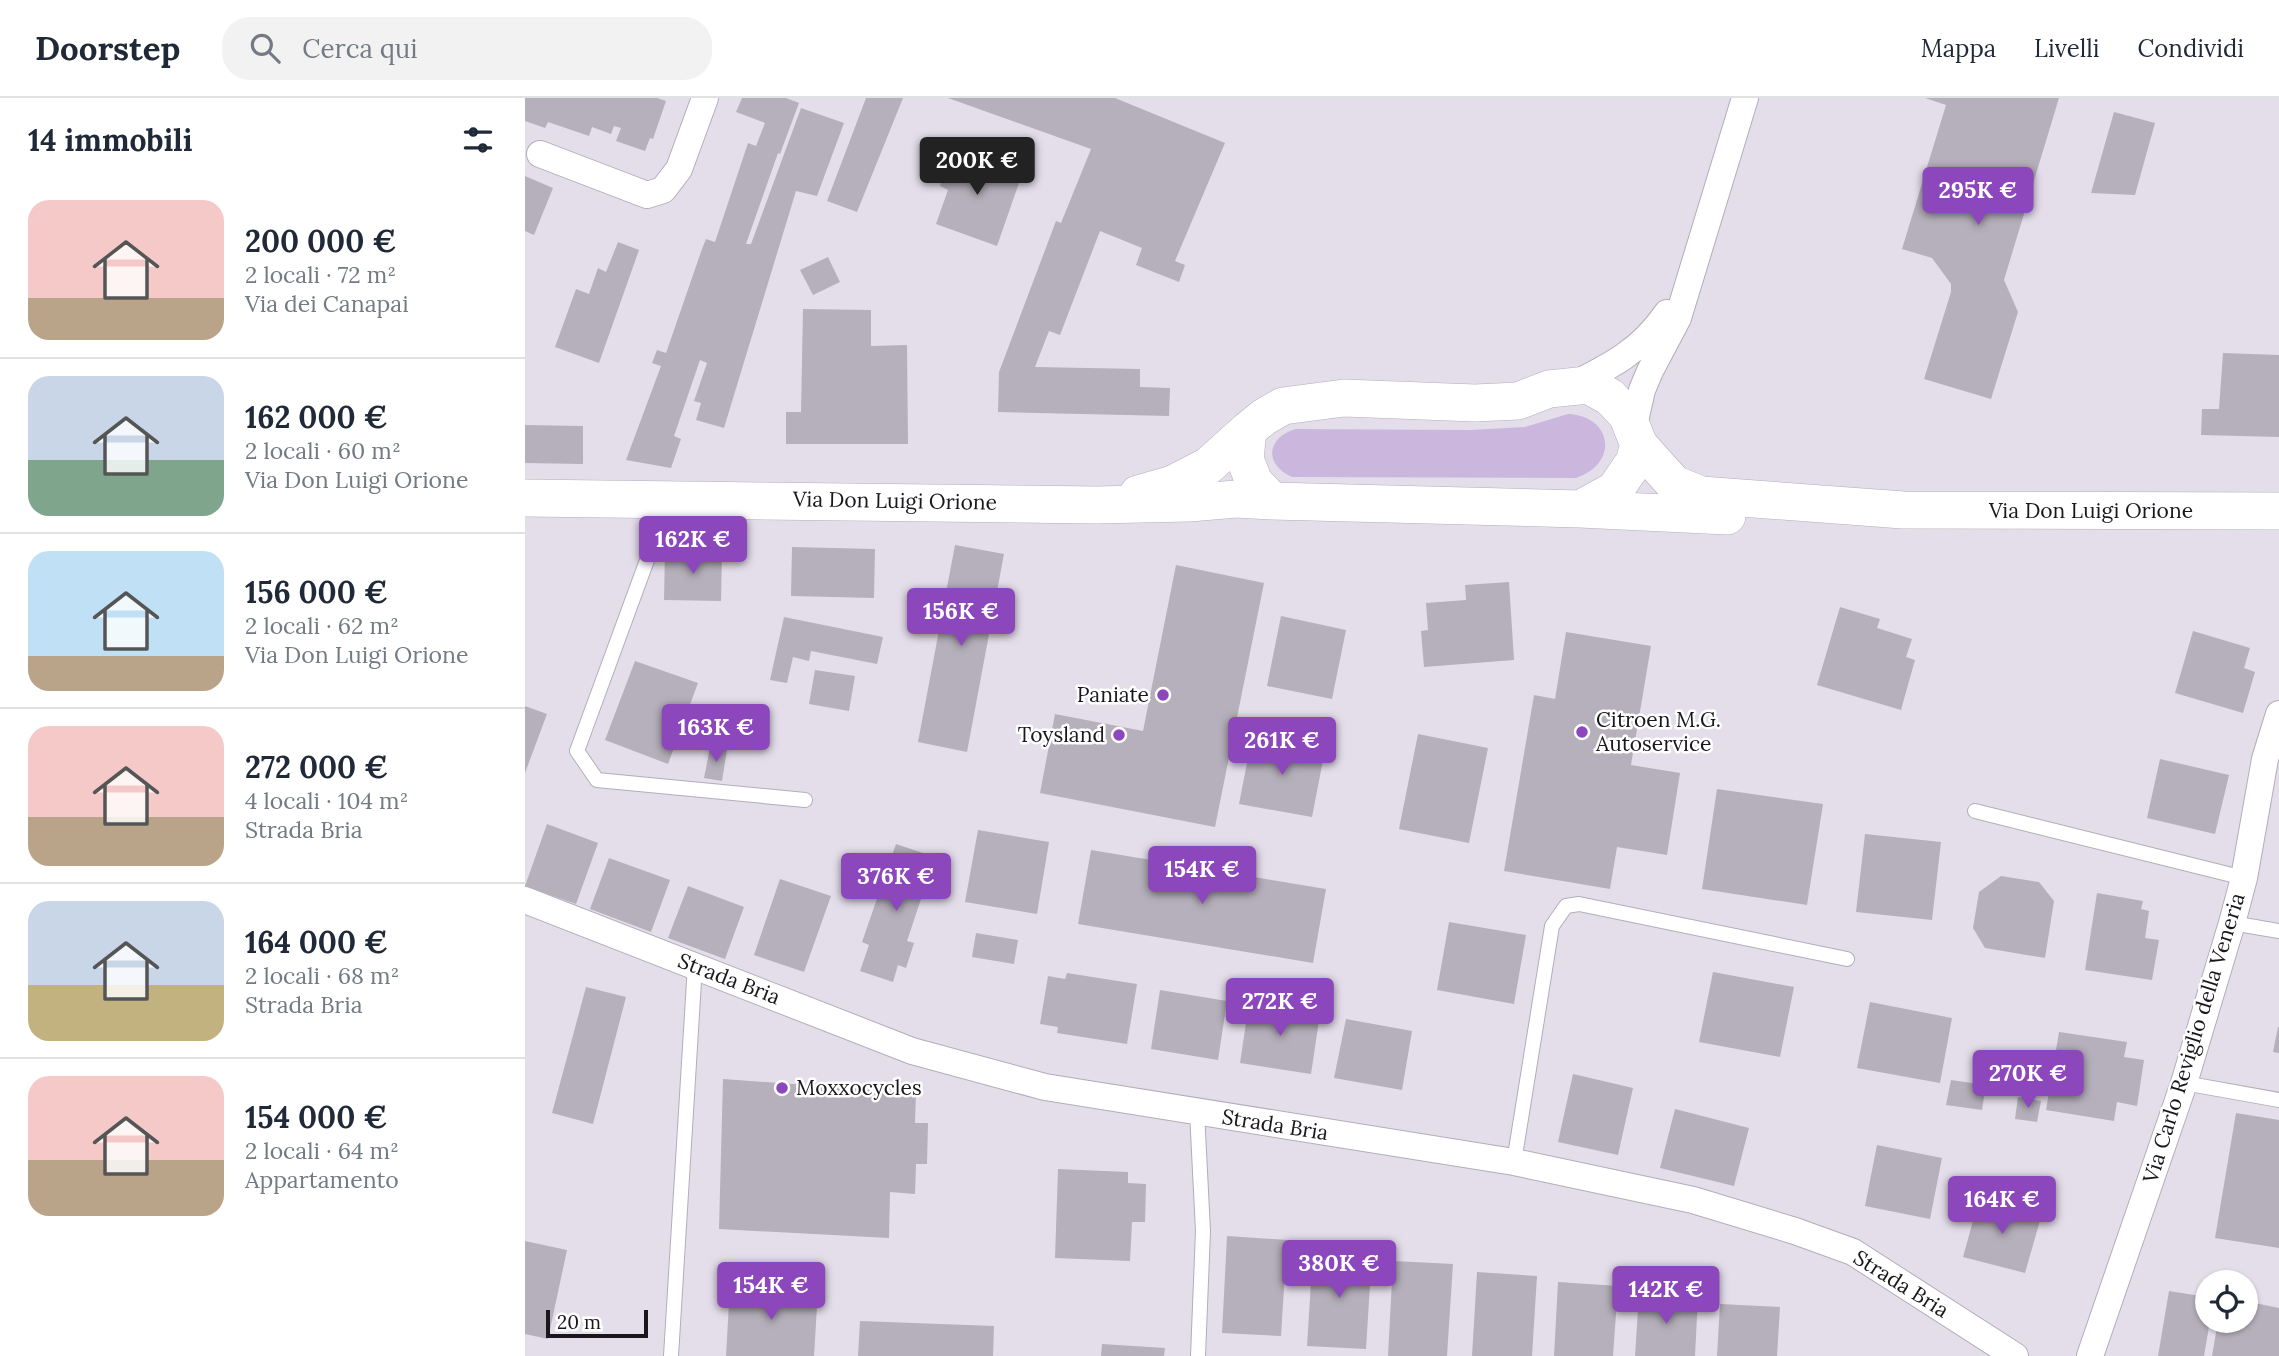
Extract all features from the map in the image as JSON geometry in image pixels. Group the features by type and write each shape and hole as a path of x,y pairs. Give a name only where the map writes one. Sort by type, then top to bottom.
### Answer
{"main road":[{"name":"Via Don Luigi Orione","path":"1097,505 1173,484 1208,466 1264,416 1283,406 1344,398 1475,403 1518,401 1549,389 1587,385 1610,397 1627,415 1636,438 1674,484 1701,495 1903,510 2279,511"},
{"path":"1248,430 1245,459 1254,482 1272,501"},
{"name":"Via Don Luigi Orione","path":"1580,509 1615,490 1634,462 1636,438"},
{"name":"Via Don Luigi Orione","path":"525,498 1097,505 1237,499 1580,509 1775,519 1903,510"}],"street":[{"path":"540,154 647,195 663,190 679,169 705,98"},
{"path":"1636,438 1642,390 1678,318 1745,98"},
{"path":"1570,387 1626,357 1645,342 1690,280"},
{"name":"Via Carlo Reviglio della Veneria","path":"2090,1356 2184,1083 2232,923 2244,878 2265,760 2279,714"},
{"name":"Strada Bria","path":"525,900 912,1051 1045,1087 1514,1162 1693,1200 1795,1231 1853,1252 2015,1356"}],"lane":[{"path":"669,499 576,751 597,780 805,800"},
{"path":"1975,811 2244,878"},
{"path":"1514,1162 1552,926 1566,906 1579,904 1847,959"},
{"path":"2232,923 2279,931"},
{"path":"671,1356 695,965"},
{"path":"2184,1083 2279,1100"},
{"path":"1197,1112 1202,1231 1198,1356"}],"shaded area":[{"path":"1568,414 1594,423 1602,431 1605,442 1599,462 1590,471 1576,478 1292,477 1276,465 1272,451 1279,438 1296,429 1470,430 1525,427"}],"building":[{"path":"525,98 657,98 666,101 653,139 650,138 645,151 616,141 621,128 614,126 611,134 592,127 589,136 548,122 545,128 525,121"},
{"path":"742,98 786,98 799,103 746,244 751,244 801,108 844,123 817,196 796,191 724,428 696,420 701,403 694,401 707,363 700,360 674,436 681,439 671,468 626,460 661,366 652,363 657,350 666,353 706,239 715,242 748,143 756,146 765,123 736,112"},
{"path":"866,98 903,98 857,212 827,201"},
{"path":"948,98 1115,98 1225,143 1175,261 1185,265 1179,282 1136,265 1142,248 1100,231 1060,335 1049,331 1035,367 1140,369 1140,387 1170,388 1169,416 998,412 999,372 1056,221 1061,223 1091,149"},
{"path":"1925,98 2059,98 2004,280 2018,312 1991,399 1924,379 1951,292 1951,284 1932,258 1902,249 1946,105"},
{"path":"2114,112 2155,123 2135,195 2091,193"},
{"path":"964,151 1014,167 1011,177 1020,180 997,246 936,224 948,190 940,186 949,155 962,159"},
{"path":"525,176 553,188 534,235 525,231"},
{"path":"618,242 639,250 599,363 555,347 576,289 589,294 598,268 606,272"},
{"path":"828,257 840,282 813,295 800,270"},
{"path":"803,309 871,310 871,346 907,345 908,444 786,444 786,412 801,412"},
{"path":"2223,353 2279,355 2279,437 2201,435 2202,409 2219,409"},
{"path":"525,425 583,426 583,464 525,463"},
{"path":"955,545 1004,554 967,752 918,742"},
{"path":"792,547 875,549 874,598 791,596"},
{"path":"665,550 722,552 721,601 664,600"},
{"path":"1176,565 1264,583 1215,827 1040,793 1055,714 1143,731"},
{"path":"1509,582 1514,660 1424,667 1421,631 1428,630 1426,603 1466,600 1465,585"},
{"path":"1840,607 1880,619 1877,628 1912,639 1906,657 1915,660 1901,710 1817,685"},
{"path":"1281,616 1346,630 1332,699 1267,686"},
{"path":"784,617 883,637 877,664 811,651 809,661 793,657 787,683 770,680"},
{"path":"2193,631 2250,648 2244,668 2255,672 2243,713 2175,693"},
{"name":"Citroen M.G. Autoservice","path":"1566,632 1651,646 1631,765 1680,773 1667,855 1617,847 1610,889 1504,871 1534,695 1555,699"},
{"path":"635,661 698,683 668,764 605,740"},
{"path":"815,670 855,676 849,711 809,704"},
{"path":"525,706 547,714 525,773"},
{"path":"1418,734 1488,748 1469,843 1399,829"},
{"path":"1252,737 1325,750 1312,817 1239,804"},
{"path":"710,748 727,750 722,781 704,778"},
{"path":"2160,759 2229,775 2215,834 2147,818"},
{"path":"1717,789 1823,804 1807,905 1702,889"},
{"path":"547,824 598,843 576,904 525,886"},
{"path":"978,830 1049,842 1037,914 965,902"},
{"path":"1865,834 1941,842 1932,920 1856,912"},
{"path":"896,844 935,857 907,941 914,943 906,968 898,965 893,982 860,971 869,945 862,942"},
{"path":"1091,850 1326,889 1313,963 1078,924"},
{"path":"609,858 670,880 651,932 590,909"},
{"path":"2001,876 2039,882 2054,901 2045,958 1985,948 1973,928 1979,892"},
{"path":"780,879 831,896 804,972 754,955"},
{"path":"688,886 744,907 725,959 668,938"},
{"path":"2097,893 2143,901 2141,909 2149,911 2145,938 2159,940 2152,980 2085,970"},
{"path":"1449,922 1526,935 1514,1004 1437,990"},
{"path":"976,933 1018,940 1014,964 972,957"},
{"path":"1713,972 1794,987 1780,1057 1699,1042"},
{"path":"1067,973 1137,984 1127,1044 1057,1033 1058,1027 1040,1024 1048,976 1065,979"},
{"path":"586,987 626,997 593,1124 552,1113"},
{"path":"1160,990 1227,1001 1218,1060 1151,1049"},
{"path":"1870,1002 1952,1018 1940,1083 1857,1068"},
{"path":"1249,1003 1320,1014 1311,1074 1240,1063"},
{"path":"1346,1019 1412,1031 1402,1090 1334,1078"},
{"path":"2279,1027 2279,1053 2273,1052"},
{"path":"2059,1032 2127,1042 2124,1057 2144,1060 2137,1106 2117,1102 2114,1121 2046,1110"},
{"path":"1573,1074 1633,1088 1618,1155 1558,1142"},
{"path":"723,1079 916,1093 915,1123 928,1123 927,1164 916,1164 915,1194 890,1192 889,1238 719,1229"},
{"path":"1951,1080 1986,1085 1982,1110 1946,1105"},
{"path":"2018,1097 2041,1101 2037,1122 2015,1119"},
{"path":"1675,1109 1749,1128 1734,1186 1660,1168"},
{"path":"2236,1113 2279,1120 2279,1248 2215,1238"},
{"path":"1877,1145 1942,1158 1930,1219 1865,1206"},
{"path":"1058,1169 1128,1172 1128,1183 1146,1184 1145,1222 1132,1222 1130,1261 1055,1258"},
{"path":"1979,1199 2041,1217 2025,1273 1963,1257"},
{"path":"1227,1236 1287,1240 1281,1336 1222,1333"},
{"path":"525,1241 567,1250 548,1339 525,1334"},
{"path":"1313,1250 1372,1253 1366,1349 1307,1346"},
{"path":"1393,1261 1453,1264 1447,1356 1388,1356"},
{"path":"1477,1272 1537,1276 1532,1356 1472,1356"},
{"path":"1558,1282 1618,1286 1613,1356 1554,1356"},
{"path":"730,1285 818,1290 814,1356 726,1356"},
{"path":"2169,1291 2195,1295 2195,1333 2208,1333 2204,1356 2158,1356"},
{"path":"1639,1294 1698,1297 1695,1356 1635,1356"},
{"path":"1720,1304 1780,1307 1777,1356 1717,1356"},
{"path":"2258,1304 2279,1308 2279,1356 2212,1356 2216,1333 2258,1333"},
{"path":"860,1321 994,1326 993,1356 858,1356"},
{"path":"1102,1344 1165,1348 1164,1356 1101,1356"}],"place":[{"name":"Paniate","path":"1163,695"},
{"name":"Citroen M.G. Autoservice","path":"1582,732"},
{"name":"Toysland","path":"1119,735"},
{"name":"Moxxocycles","path":"782,1088"}]}
